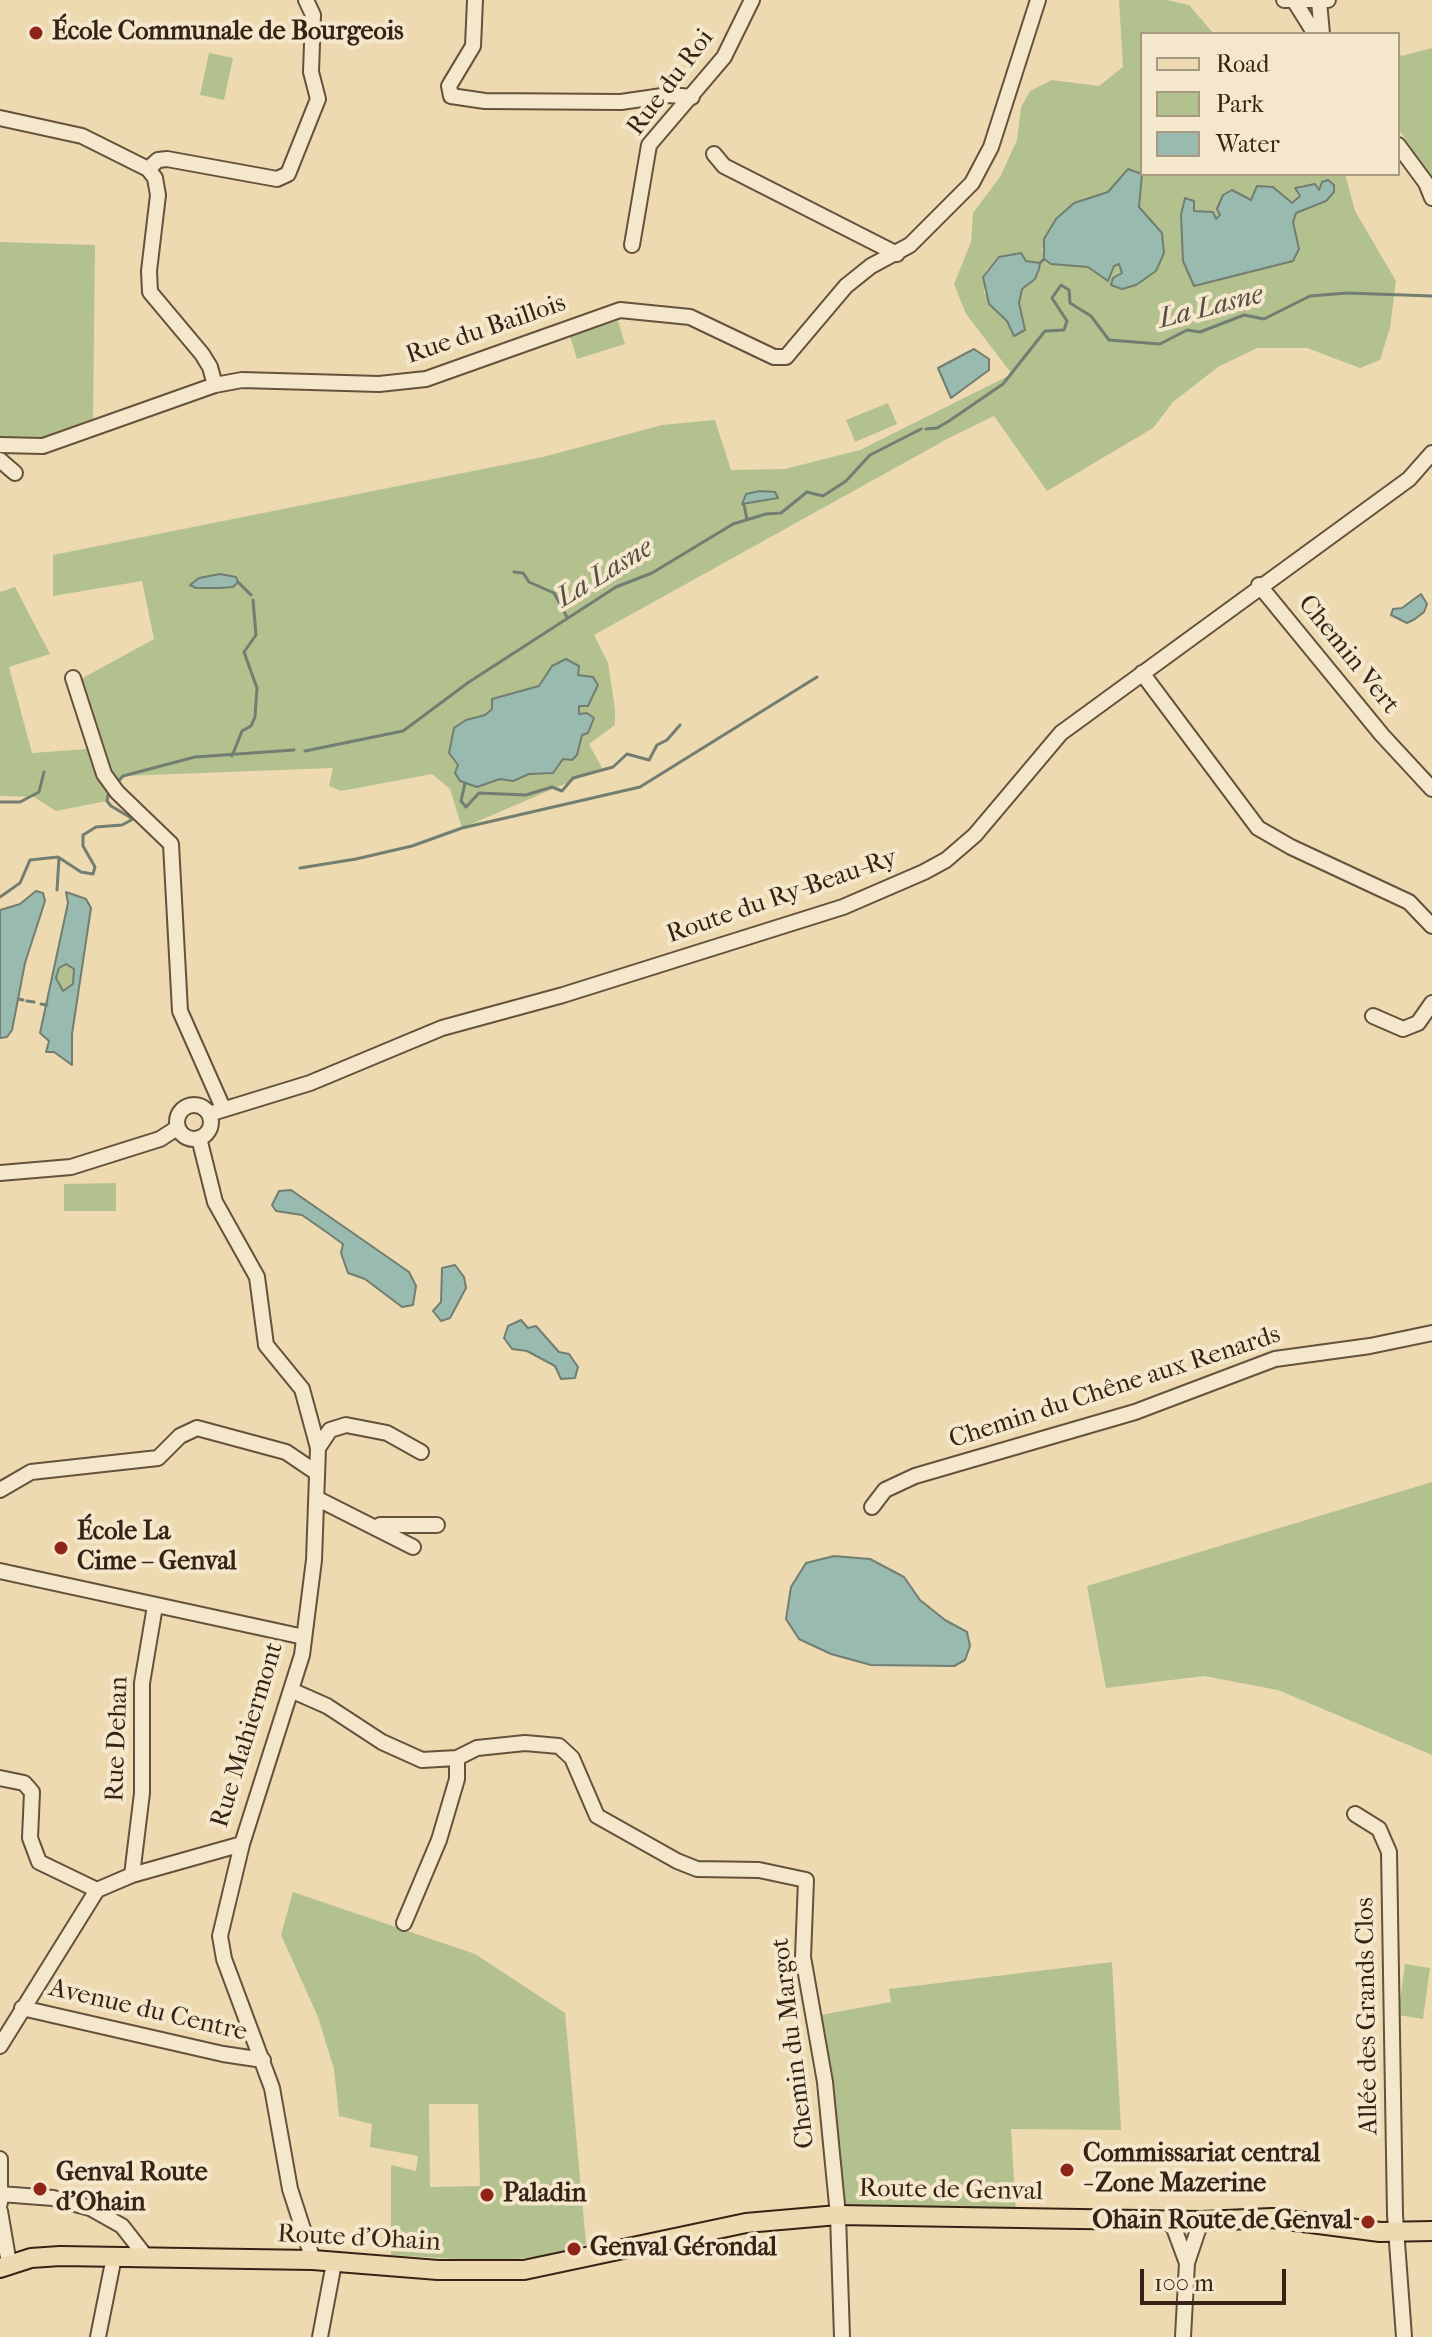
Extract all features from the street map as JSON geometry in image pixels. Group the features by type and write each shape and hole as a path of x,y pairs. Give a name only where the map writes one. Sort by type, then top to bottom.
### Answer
{"main road":[{"name":"Route de Genval","path":"569,2263 746,2223 838,2215 1201,2221 1287,2219 1398,2233 1432,2231"},
{"name":"Route d'Ohain","path":"4,2266 60,2256 313,2260 490,2271 524,2270 569,2263"}],"street":[{"path":"148,169 158,160 167,159 277,179 284,177 294,165 318,99 311,72 313,15 306,0"},
{"path":"475,0 474,40 470,55 449,86 451,96 485,101 621,102 669,95 692,97"},
{"name":"Rue du Roi","path":"632,245 646,151 724,57 752,0"},
{"name":"Rue du Baillois","path":"0,445 30,447 54,443 215,385 260,379 405,383 608,314 636,309 690,317 782,358 852,280 897,254 948,207 981,169 1038,0"},
{"path":"1290,1 1328,0"},
{"path":"1290,1 1313,32"},
{"path":"1319,1 1322,32"},
{"path":"0,118 82,136 148,169 155,178 158,195 149,271 150,292 202,354 215,385"},
{"path":"1400,148 1426,183 1432,198"},
{"path":"714,154 724,166 897,254"},
{"name":"Route du Ry-Beau-Ry","path":"216,1111 310,1083 442,1028 563,995 843,907 924,872 946,860 975,835 1061,733 1259,585 1409,479 1432,453"},
{"path":"0,460 15,473"},
{"name":"Chemin Vert","path":"1259,585 1382,735 1432,789"},
{"path":"1142,673 1258,828 1291,847 1409,902 1432,926"},
{"path":"73,678 104,774 117,792 171,844 180,1011 216,1111 210,1128 199,1138 186,1137 177,1128 177,1116 184,1107 201,1106 216,1111"},
{"path":"1373,1016 1403,1029 1418,1023 1432,1003"},
{"path":"0,1173 82,1164 160,1139 177,1128"},
{"name":"Rue Mahiermont","path":"97,1890 132,1875 242,1844 293,1691 304,1637 318,1499 318,1448 302,1389 266,1345 257,1277 215,1202 199,1138"},
{"name":"Chemin du Chêne aux Renards","path":"872,1507 885,1490 915,1476 1122,1416 1275,1359 1370,1346 1432,1333"},
{"path":"318,1448 330,1430 346,1425 387,1433 421,1452"},
{"path":"0,1490 31,1472 158,1458 180,1436 197,1428 286,1452 317,1473"},
{"path":"318,1499 413,1547"},
{"path":"372,1524 437,1525"},
{"path":"0,1571 304,1637"},
{"name":"Rue Dehan","path":"132,1875 142,1793 142,1683 155,1606"},
{"path":"293,1691 327,1706 406,1754 434,1761 457,1758 457,1779 439,1840 404,1923"},
{"name":"Chemin du Margot","path":"457,1758 477,1748 525,1743 559,1746 572,1758 587,1800 597,1816 697,1869 759,1870 806,1880 803,1957 825,2082 838,2215"},
{"path":"0,1778 24,1783 32,1792 30,1838 39,1862 97,1890 0,2046"},
{"name":"Allée des Grands Clos","path":"1355,1814 1379,1829 1389,1852 1398,2233 1404,2337"},
{"path":"242,1844 220,1941 263,2060 279,2117 290,2189 313,2260"},
{"name":"Avenue du Centre","path":"22,2008 223,2054 263,2060"},
{"path":"0,2159 4,2266"},
{"path":"0,2194 53,2198 98,2212 122,2226 147,2258"},
{"path":"838,2215 842,2337"},
{"path":"1171,2220 1187,2263"},
{"path":"1183,2337 1187,2263 1201,2221"},
{"path":"98,2337 114,2257"},
{"path":"320,2337 334,2263"}],"green space":[{"path":"1119,0 1167,0 1189,5 1212,32 1140,32 1140,173 1128,169 1124,172 1108,192 1095,196 1047,233 1042,250 1067,265 1088,267 1108,281 1114,266 1119,264 1123,270 1119,276 1136,285 1156,271 1164,253 1162,233 1139,207 1142,176 1346,176 1355,211 1396,281 1390,328 1380,360 1360,368 1307,348 1257,348 1218,367 1173,402 1153,428 1047,491 994,416 949,438 594,635 608,663 615,709 615,725 589,744 602,768 462,828 450,789 432,774 341,791 329,786 333,768 123,776 110,790 107,801 56,811 34,797 0,796 0,592 15,587 50,654 9,667 32,753 87,749 70,685 154,639 142,581 53,596 53,555 543,457 662,425 715,420 731,470 785,469 860,450 1012,374 966,314 954,284 971,242 973,213 1000,177 1017,140 1021,107 1030,91 1052,80 1099,86 1123,67","holes":["1301,185 1322,188 1326,201 1296,213 1293,222 1299,249 1193,286 1181,216 1183,208 1194,201 1194,212 1212,212 1216,219 1220,214 1217,209 1223,195 1251,200 1256,193 1281,197 1292,203 1299,200 1295,188","1008,254 1023,255 1025,261 1039,269 1035,279 1022,289 1019,303 1024,330 999,315 984,292 986,270","771,491 777,499 743,504 749,493","220,574 236,577 220,588 202,586 199,578","563,660 578,675 598,685 590,702 580,704 531,689 539,686 552,666"]},
{"path":"1432,48 1432,180 1400,131 1400,54 1401,56"},
{"path":"209,53 233,58 224,100 200,95"},
{"path":"0,242 95,245 93,423 48,440 0,440"},
{"path":"618,321 625,344 577,359 570,336"},
{"path":"888,403 897,424 855,442 846,420"},
{"path":"66,964 74,969 73,984 63,991 56,978 59,968"},
{"path":"116,1183 116,1211 64,1211 64,1184"},
{"path":"1432,1482 1432,1755 1278,1690 1204,1676 1106,1688 1087,1586"},
{"path":"293,1892 475,1954 565,2013 586,2244 550,2256 490,2261 391,2255 391,2165 416,2171 418,2156 370,2147 372,2124 339,2116 334,2069 318,2017 281,1935","holes":["429,2104 478,2104 480,2186 430,2187"]},
{"path":"1112,1962 1121,2130 1011,2129 1016,2212 837,2212 820,2015 891,2002 889,1989"},
{"path":"1405,1964 1430,1968 1423,2019 1398,2015"}],"water":[{"path":"1128,169 1140,173 1139,207 1162,233 1164,253 1156,271 1136,285 1122,289 1111,285 1113,278 1122,273 1119,264 1114,266 1108,281 1088,267 1051,264 1044,259 1044,239 1056,219 1074,203 1108,192"},
{"path":"1328,180 1334,185 1334,192 1326,201 1296,213 1293,222 1299,249 1293,261 1194,286 1183,261 1181,215 1185,198 1194,201 1194,211 1213,212 1216,219 1220,215 1217,209 1223,195 1232,190 1251,200 1257,186 1273,187 1292,203 1300,196 1295,188 1315,184 1319,190 1322,182"},
{"path":"1021,253 1026,261 1040,263 1035,279 1022,289 1019,303 1025,330 1014,336 1007,321 989,304 983,277 999,257"},
{"path":"974,349 989,359 989,370 951,398 938,368"},
{"path":"775,492 778,498 742,504 746,494"},
{"path":"220,574 236,577 238,582 233,587 220,588 190,585 199,578"},
{"path":"1421,594 1427,604 1424,612 1415,619 1407,623 1391,615 1393,609 1402,608"},
{"path":"566,659 579,666 578,675 593,677 598,685 588,706 579,706 579,714 587,713 594,718 588,733 582,735 577,755 572,760 563,759 553,773 529,774 513,781 500,779 477,787 460,781 455,773 458,765 449,753 454,728 466,720 485,715 492,709 492,699 539,686 552,666"},
{"path":"36,891 43,893 45,901 25,963 12,1030 7,1037 0,1038 0,910 20,904"},
{"path":"66,892 86,899 91,908 72,1034 72,1065 54,1052 46,1052 49,1041 40,1033 68,903","holes":["66,964 74,969 73,984 63,991 56,978 59,968"]},
{"path":"291,1190 409,1272 416,1286 413,1305 402,1307 365,1279 348,1273 341,1253 343,1244 302,1215 276,1211 272,1205 279,1191"},
{"path":"455,1265 464,1277 466,1288 450,1318 441,1321 433,1311 441,1302 442,1268"},
{"path":"521,1320 528,1328 536,1326 559,1352 569,1354 578,1367 575,1378 561,1379 555,1366 527,1351 512,1349 504,1338 508,1326"},
{"path":"834,1556 870,1559 904,1577 920,1600 945,1620 967,1632 970,1646 965,1660 954,1666 871,1665 831,1654 799,1639 786,1619 791,1587 806,1563"}],"waterway":[{"path":"1040,263 1044,259"},
{"name":"La Lasne","path":"926,429 937,428 949,421 1003,384 1045,331 1064,330 1067,321 1052,298 1061,285 1069,290 1070,303 1091,316 1109,340 1160,344 1187,330 1200,332 1244,315 1264,319 1310,296 1347,293 1432,296"},
{"name":"La Lasne","path":"305,751 403,731 469,682 616,587 652,573 733,524 781,513 807,492 823,496 846,481 870,455 921,429"},
{"path":"744,505 747,519"},
{"path":"514,572 523,573 529,582 554,593 567,617"},
{"path":"238,582 251,595"},
{"path":"232,756 242,731 251,726 255,717 257,688 244,652 256,635 253,600"},
{"path":"300,868 412,846 462,828 640,787 817,677"},
{"path":"465,783 461,801 466,807 479,793 526,795 552,787 562,791 573,778 613,767 627,754 649,760 657,745 667,740 680,725"},
{"name":"La Lasne","path":"117,783 123,776 195,757 294,750"},
{"path":"0,802 20,802 39,792 44,772"},
{"name":"La Lasne","path":"0,897 20,883 30,860 58,857 81,872 93,874 95,867 83,846 83,835 96,827 122,825 133,819 111,806 107,801 109,790"},
{"path":"57,890 59,858"},
{"path":"19,999 23,1000"},
{"path":"27,1001 34,1002"},
{"path":"41,1004 47,1005"}],"place":[{"name":"École Communale de Bourgeois","path":"36,33"},
{"name":"École La Cime – Genval","path":"61,1548"},
{"name":"Commissariat central - Zone Mazerine","path":"1067,2170"},
{"name":"Genval Route d'Ohain","path":"40,2189"},
{"name":"Paladin","path":"487,2195"},
{"name":"Ohain Route de Genval","path":"1368,2222"},
{"name":"Genval Gérondal","path":"574,2249"}]}
